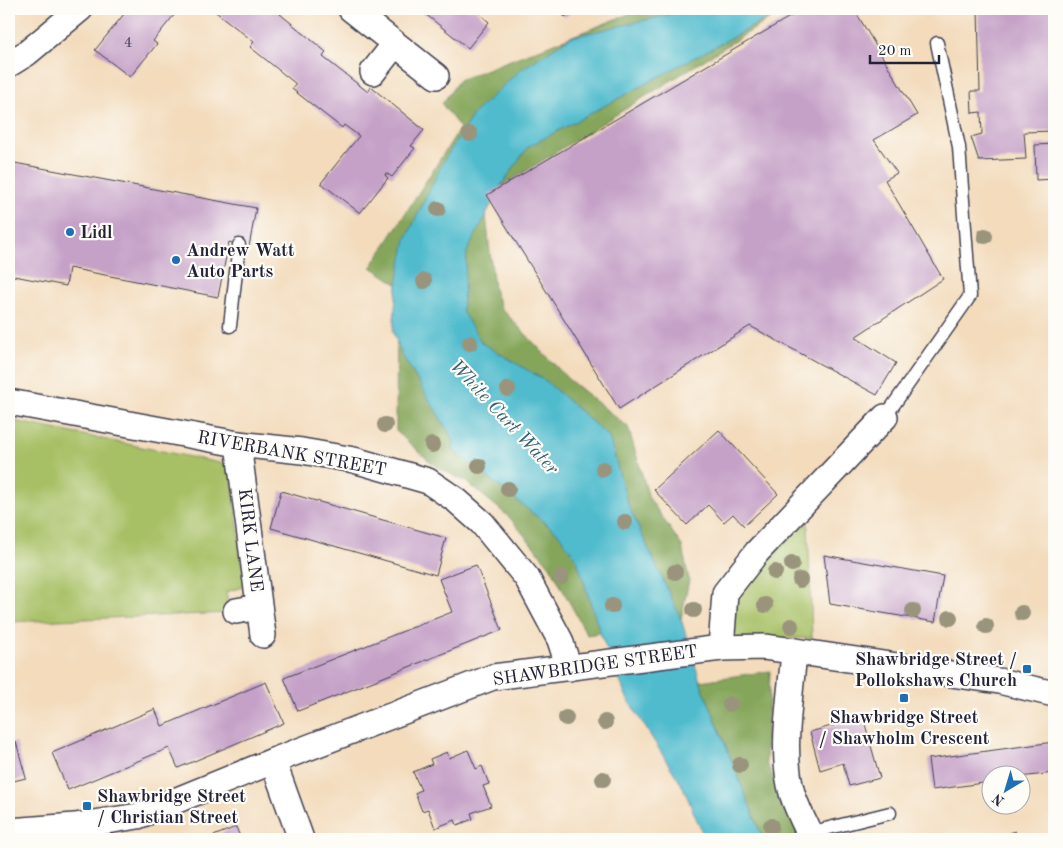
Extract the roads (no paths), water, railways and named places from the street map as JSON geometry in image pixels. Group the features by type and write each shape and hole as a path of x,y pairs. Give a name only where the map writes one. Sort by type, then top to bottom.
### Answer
{"street":[{"path":"9,64 27,53 80,9"},
{"path":"351,9 436,76"},
{"path":"373,72 395,44"},
{"name":"RIVERBANK STREET","path":"9,402 238,444 302,451 396,471 428,481 456,500 482,523 527,578 557,633 569,668"},
{"path":"721,648 725,593 757,552 885,417"},
{"name":"KIRK LANE","path":"238,444 248,609 263,635"},
{"name":"SHAWBRIDGE STREET","path":"9,831 75,832 138,816 273,760 493,677 697,650 764,648 794,651 999,681 1054,694"},
{"path":"794,651 787,749 788,774 792,793 810,836"},
{"path":"273,760 301,839"}],"lane":[{"path":"885,417 970,296 959,146 937,43"},
{"path":"230,326 239,245"},
{"path":"810,836 890,813"}],"water":[{"name":"White Cart Water","path":"680,9 785,9 528,147 500,187 467,252 462,311 482,343 546,381 609,437 628,504 681,619 700,681 763,839 705,839 683,787 627,698 600,633 577,560 559,534 453,450 454,441 402,355 393,332 397,284 406,239 443,162 474,113 520,70 571,37 668,15"}],"place":[{"name":"Lidl","path":"70,232"},
{"name":"Andrew Watt Auto Parts","path":"176,260"},
{"name":"Shawbridge Street / Pollokshaws Church","path":"1027,669"},
{"name":"Shawbridge Street / Shawholm Crescent","path":"904,698"},
{"name":"Shawbridge Street / Christian Street","path":"87,806"}]}
